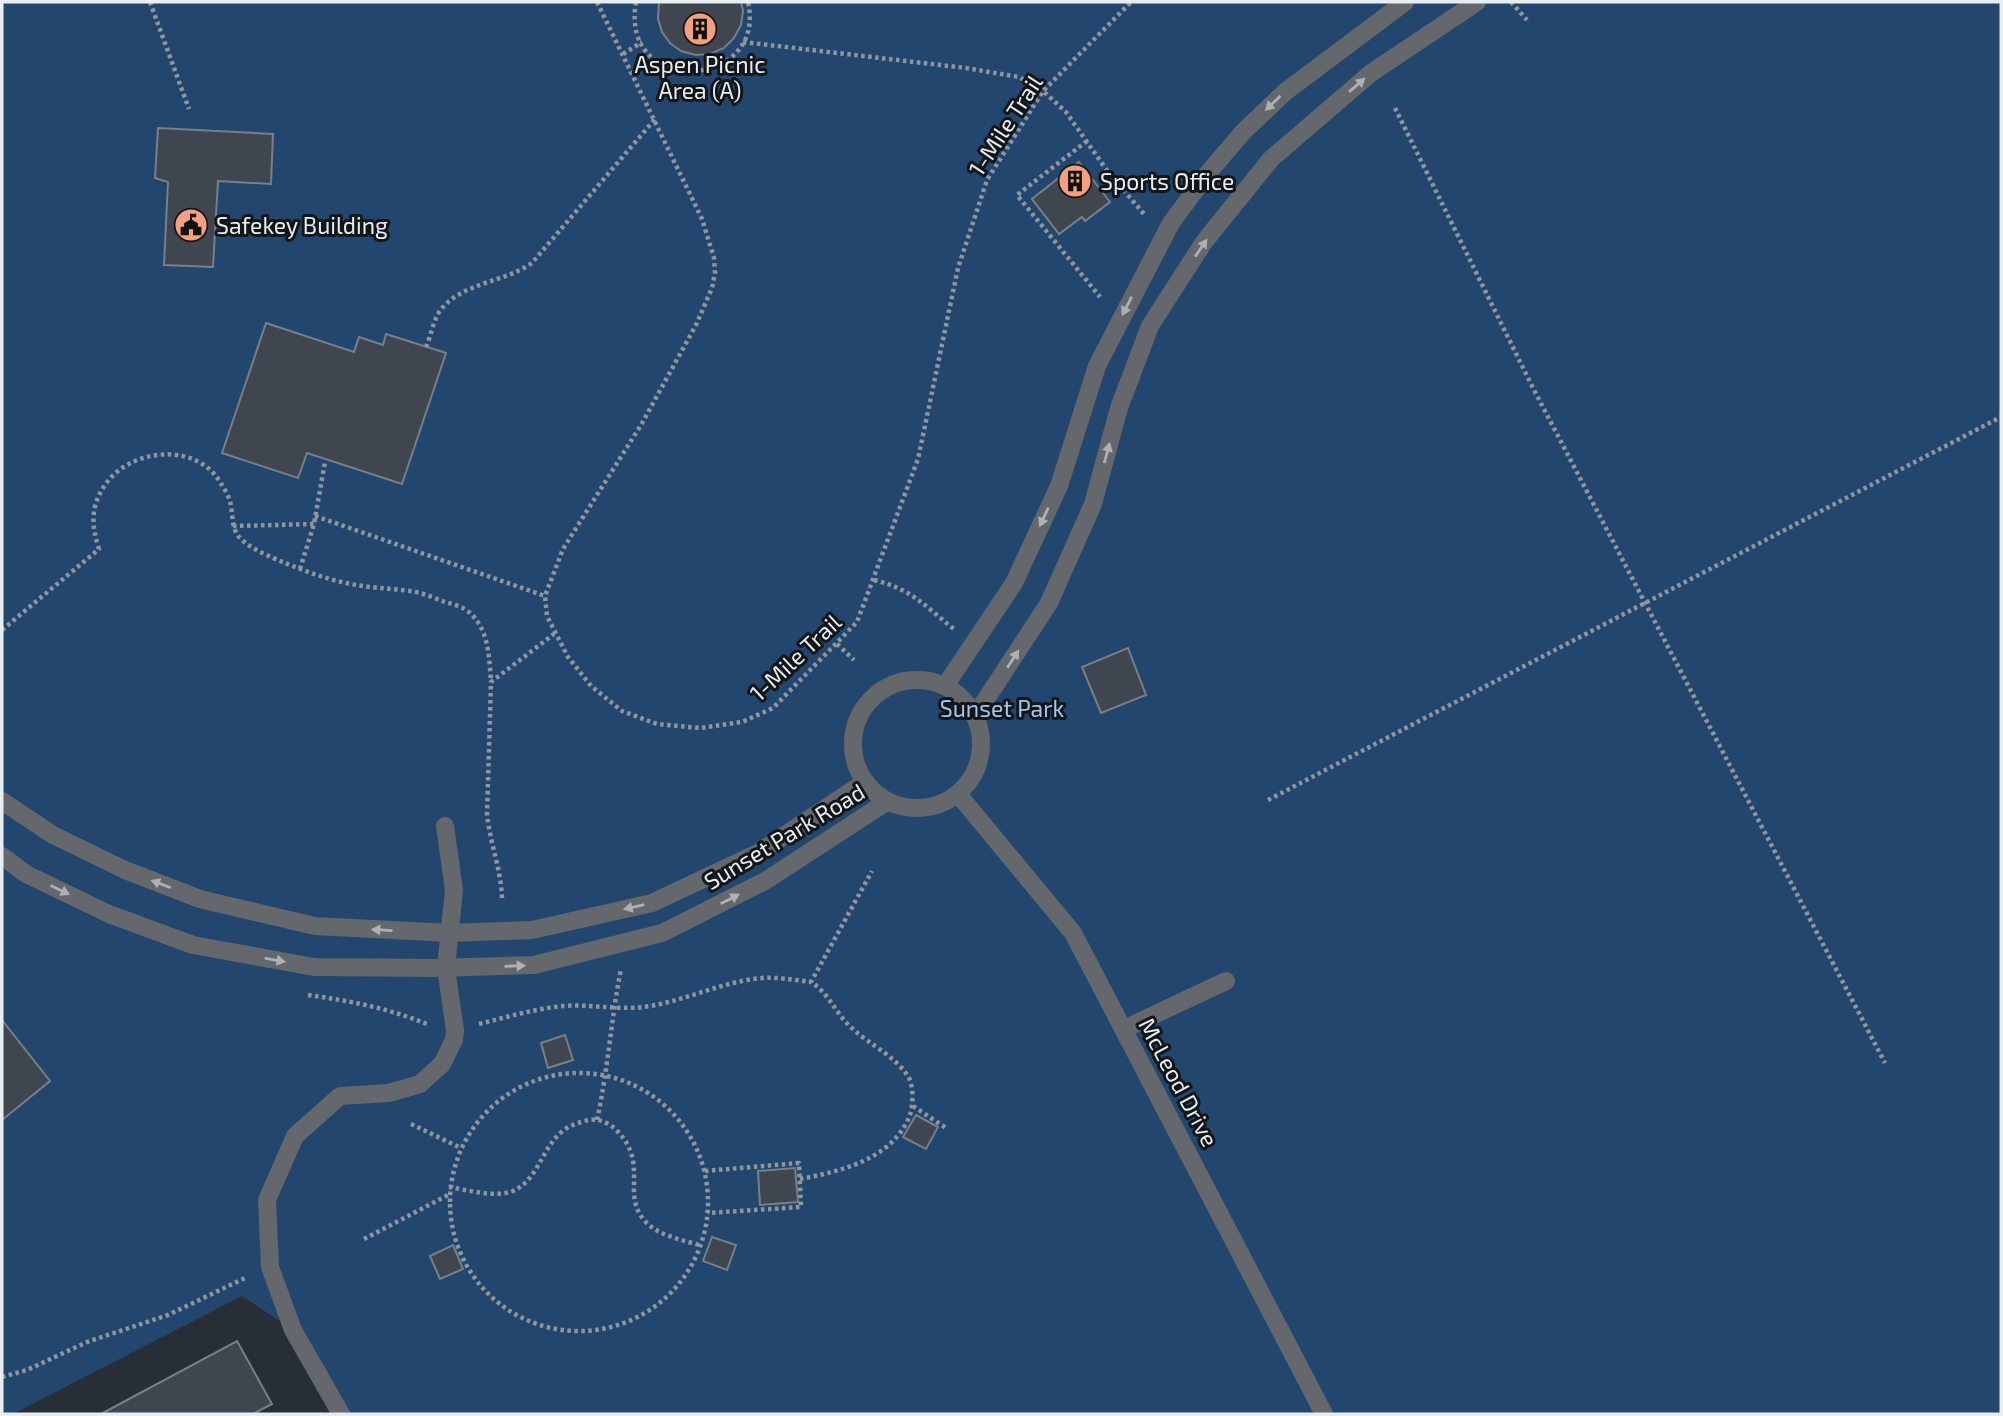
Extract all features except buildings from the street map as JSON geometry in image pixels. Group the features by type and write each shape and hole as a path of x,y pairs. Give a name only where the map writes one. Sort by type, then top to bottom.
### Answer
{"street":[{"path":"958,793 972,777 980,757 981,736 975,716 963,699 945,686 1014,583 1059,486 1097,366 1171,223 1226,152 1285,92 1405,2"},
{"path":"975,716 1049,603 1093,503 1119,408 1150,326 1204,242 1271,159 1371,73 1477,2"},
{"name":"Sunset Park Road","path":"945,686 925,681 903,681 883,690 867,704 857,722 853,743 856,763 865,782 888,801 919,809 940,804 958,793"},
{"name":"Sunset Park Road","path":"2,801 53,835 125,870 200,898 315,926 450,933 532,930 652,903 758,853 865,782"},
{"name":"McLeod Drive","path":"958,793 1073,933 1324,1414"},
{"name":"Sunset Park Road","path":"2,856 26,874 109,914 193,945 314,967 446,968 534,965 662,933 765,881 888,801"},
{"path":"341,1414 293,1330 270,1267 267,1200 295,1136 340,1096 389,1093 420,1084 442,1064 454,1040 456,1030 446,968 454,890 446,826"},
{"path":"1124,1029 1226,981"}],"path":[{"path":"150,2 189,109"},
{"path":"315,516 545,596 563,549 641,425 696,325 712,288 714,258 702,219 597,2"},
{"path":"636,2 634,15 637,34 646,51 660,64 678,71 697,72 716,68 732,57 750,24 748,2"},
{"name":"1-Mile Trail","path":"545,596 547,615 554,634 591,686 622,711 657,724 700,728 758,717 773,708 837,644 857,622 918,459 958,268 987,180 1044,91 1131,2"},
{"path":"1511,2 1527,20"},
{"path":"743,41 1019,77 1044,91 1066,112 1108,172 1144,214"},
{"path":"623,54 642,42"},
{"path":"1395,108 1533,388 1885,1063"},
{"path":"426,348 441,308 458,294 522,270 532,263 655,119"},
{"path":"1087,142 1017,195 1100,297"},
{"path":"1268,800 2001,417"},
{"path":"2,630 99,549 92,520 98,496 110,478 130,463 144,457 165,454 184,456 202,464 219,479 229,499 233,526 239,537 251,546 300,569 347,583 413,591 464,608 475,618 486,640 491,682 487,814 489,835 501,874 502,898"},
{"path":"300,569 314,524 325,462"},
{"path":"233,526 314,524"},
{"path":"874,580 894,584 932,608 943,620"},
{"path":"491,682 554,634"},
{"path":"837,644 854,660"},
{"path":"811,982 872,871"},
{"path":"597,1120 607,1076 613,1008 621,968"},
{"path":"479,1024 528,1011 564,1006 646,1007 762,978 811,982 822,989 853,1030 904,1071 910,1081 913,1106 902,1131 883,1150 858,1164 832,1173 800,1179"},
{"path":"567,1073 607,1076 651,1094 682,1122 703,1158 710,1200 702,1246 684,1279 653,1307 617,1324 576,1331 535,1324 496,1304 468,1270 452,1230 449,1187 461,1148 488,1110 524,1085 567,1073"},
{"path":"913,1106 946,1128"},
{"path":"449,1187 488,1193 514,1190 531,1176 553,1139 563,1130 588,1120 606,1122 621,1135 634,1156 633,1192 637,1209 644,1220 659,1231 702,1246"},
{"path":"411,1124 461,1148"},
{"path":"705,1171 799,1164 801,1207 708,1213"},
{"path":"364,1238 450,1194"},
{"path":"2,1377 27,1370 87,1342 168,1315 270,1267"}],"green space":[{"name":"Sunset Park","path":"2,2 2001,2 2001,1414 341,1414 293,1330 242,1296 13,1414 2,1414"}],"place":[{"name":"Aspen Picnic Area (A)","path":"700,29"},
{"name":"Sports Office","path":"1075,181"},
{"name":"Safekey Building","path":"191,225"}]}
